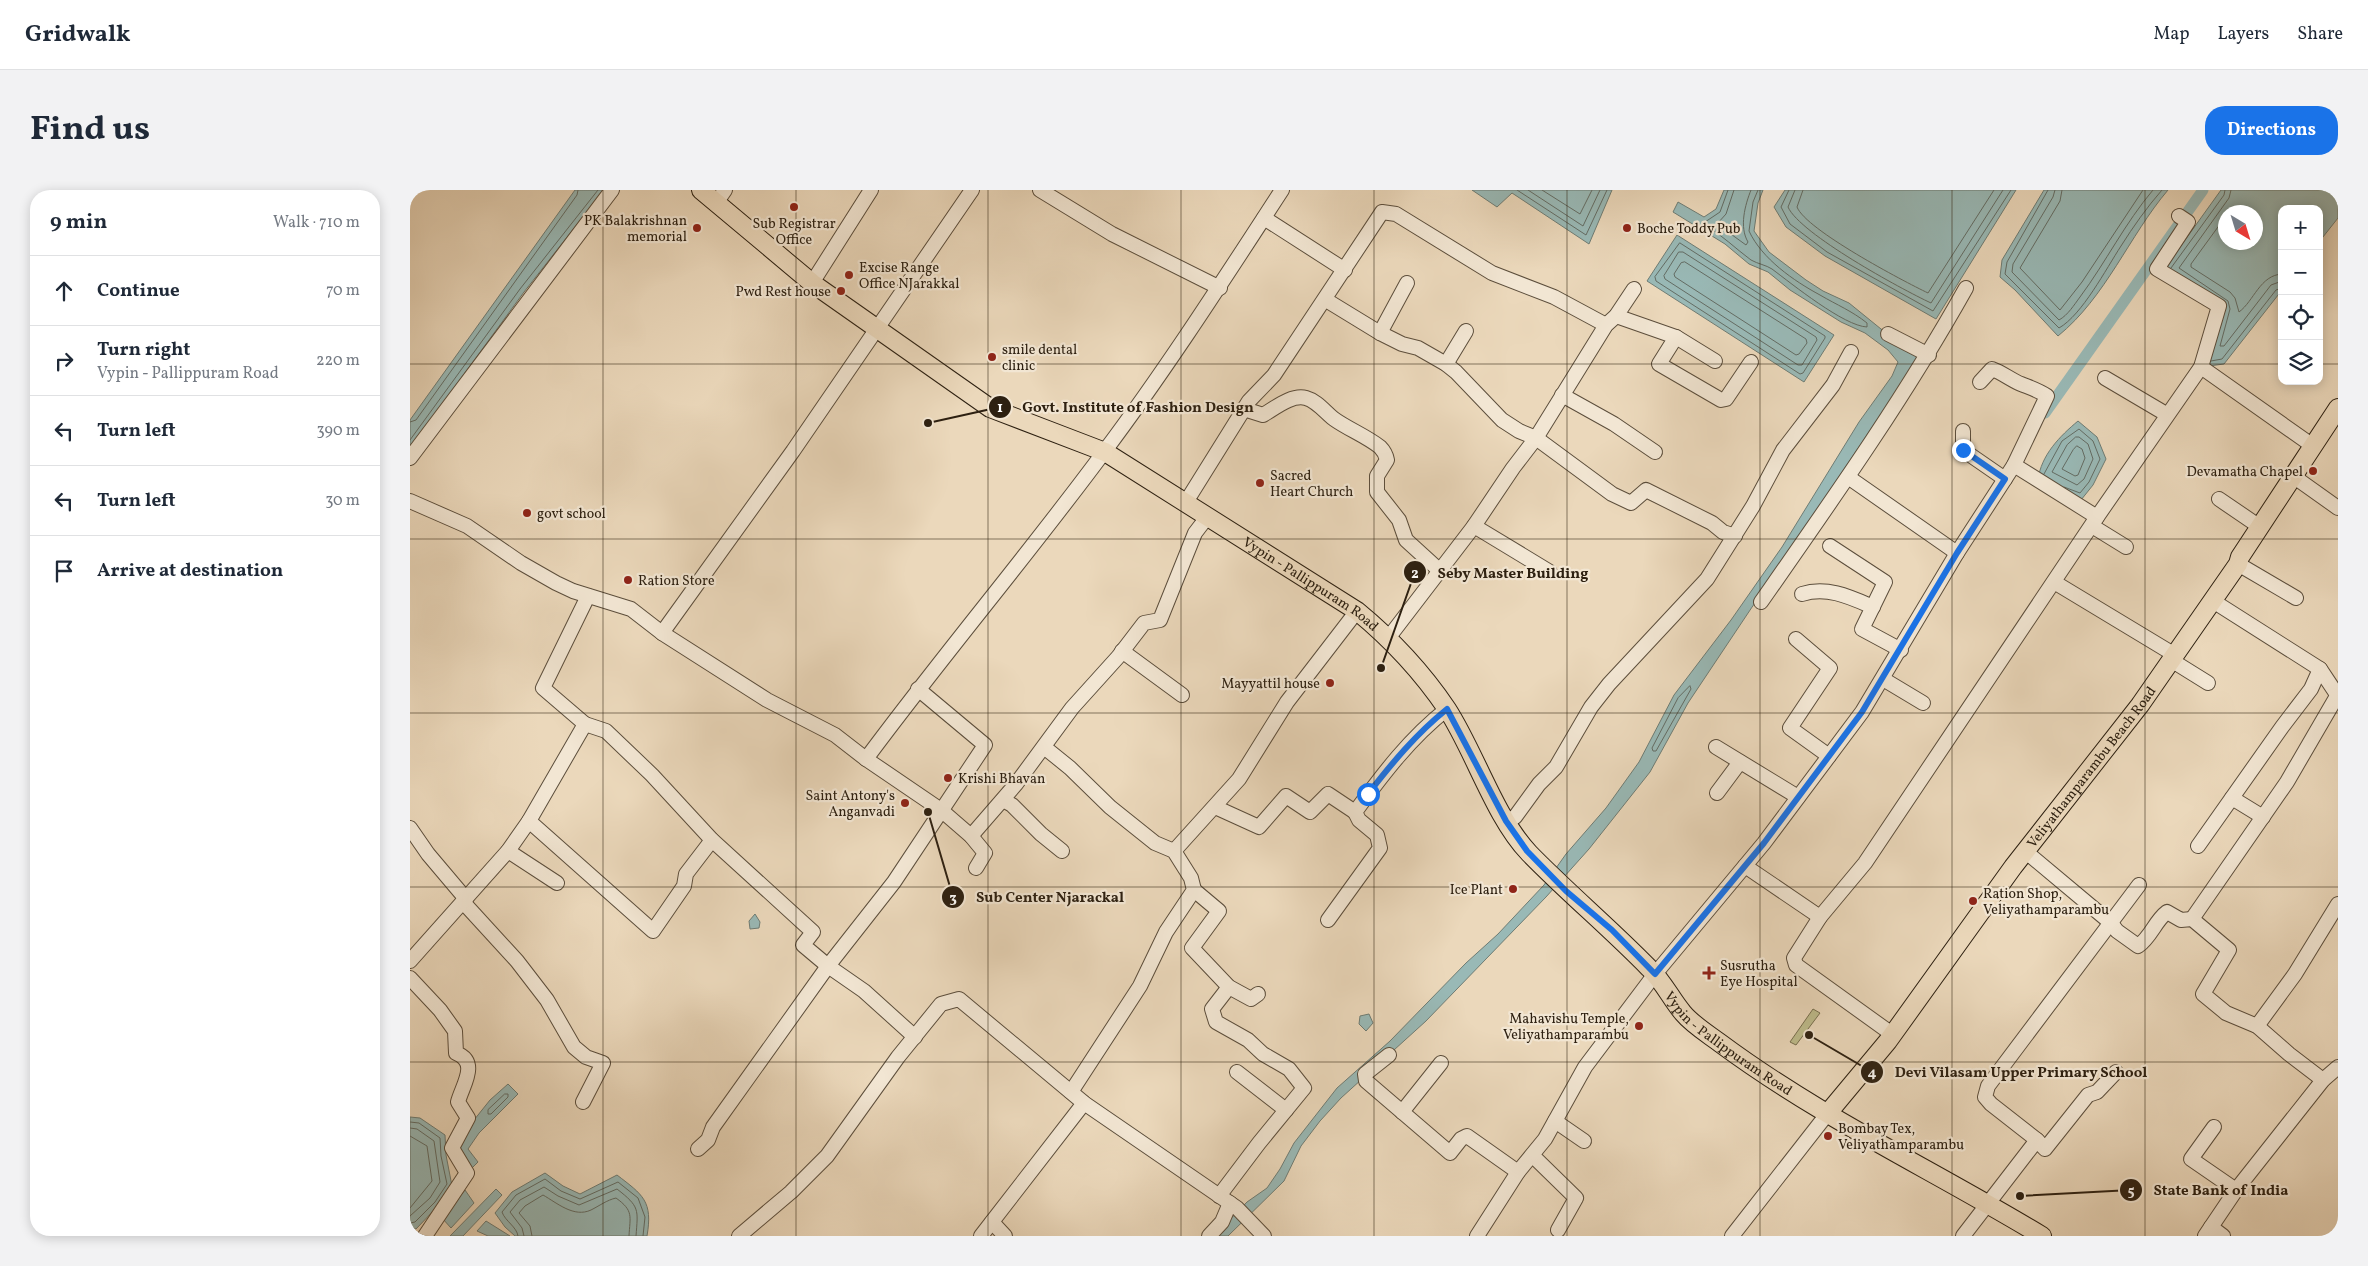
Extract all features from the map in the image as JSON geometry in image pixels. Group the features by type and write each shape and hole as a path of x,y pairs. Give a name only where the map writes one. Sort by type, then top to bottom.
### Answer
{"main road":[{"name":"Vypin - Pallippuram Road","path":"701,190 720,196 812,283 990,408 1105,452 1357,611 1389,637 1447,709 1506,821 1527,851 1566,891 1612,930 1655,974 1684,1014 1758,1070 1915,1164 1990,1204 2035,1234"},
{"name":"Veliyathamparambu Beach Road","path":"1828,1113 1892,1034 2025,851 2140,705 2238,564 2240,557 2338,408"}],"street":[{"path":"410,458 612,190"},
{"path":"812,283 871,190"},
{"path":"662,633 793,451 972,190"},
{"path":"1040,190 1112,234 1220,288"},
{"path":"866,759 918,689 967,630 1105,452 1220,288 1282,190"},
{"path":"1186,502 1244,409 1274,375 1326,300 1382,212 1396,214 1492,274 1611,321 1676,337 1715,361"},
{"path":"1264,218 1345,270"},
{"path":"1892,1034 1796,965 1794,958 1820,917 1865,863 2166,414 2201,367 2219,306 2157,268 2183,219"},
{"path":"1380,333 1407,284"},
{"path":"1761,602 1848,477 1929,355 1966,288"},
{"path":"1389,637 1474,526 1513,468 1536,438 1562,395 1634,289"},
{"path":"1326,300 1380,333 1402,344 1418,348 1446,364 1502,420 1518,431 1536,438 1612,494 1631,503 1646,490 1712,523 1723,532 1735,536"},
{"path":"1446,364 1466,331"},
{"path":"1888,334 1929,355"},
{"path":"1676,337 1659,364 1720,400 1726,399 1751,362"},
{"path":"1506,821 1515,817 1539,784 1556,767 1591,707 1608,684 1708,579 1735,536 1783,450 1833,385 1851,352"},
{"path":"2201,367 2313,446"},
{"path":"1477,1236 1518,1172 1533,1156 1585,1067 1655,974 1745,866 1829,756 1883,678 1957,553 2014,465 2047,396 2034,388 2020,384 2005,373 1992,369 1980,382"},
{"path":"2105,378 2166,414"},
{"path":"1562,395 1614,424 1655,452"},
{"path":"1244,409 1263,415 1293,399 1304,398 1378,446 1385,453 1387,460 1376,476 1378,492 1399,520 1406,540 1440,571"},
{"path":"1963,430 1963,450 2005,479"},
{"path":"2014,465 2094,521 2126,547"},
{"path":"2294,476 2338,508"},
{"path":"1848,477 1957,553"},
{"path":"2220,499 2260,527"},
{"path":"410,501 467,526 521,563 556,583 588,596 631,609 662,633 767,700 835,735 866,759 941,810 971,836 985,854 976,868"},
{"path":"971,836 1003,800 1072,708 1122,651 1144,622 1160,620 1195,533 1208,516"},
{"path":"1474,526 1550,572"},
{"path":"1830,546 1885,582 1862,629 1900,650"},
{"path":"2238,564 2296,598"},
{"path":"2054,582 2173,657 2208,683"},
{"path":"1802,594 1814,590 1844,595 1872,607"},
{"path":"588,596 543,688 586,724 606,731 652,775 712,840 813,932 803,944 828,966 864,991 915,1037"},
{"path":"2192,919 2287,782 2337,696 2320,669 2213,601"},
{"path":"1174,851 1239,779 1288,702 1357,611"},
{"path":"1796,639 1830,668 1790,728 1829,756"},
{"path":"1122,651 1182,695"},
{"path":"2198,846 2282,726 2311,690 2320,669"},
{"path":"1883,678 1922,703"},
{"path":"698,1149 708,1140 713,1127 828,966 894,882 985,745 918,689"},
{"path":"1355,812 1393,762 1425,727 1447,709"},
{"path":"410,961 508,851 529,821 586,724"},
{"path":"1044,747 1070,768 1110,807 1155,843 1174,851 1190,878 1194,890 1219,911 1192,948 1229,987 1252,998 1258,994"},
{"path":"1716,747 1798,798"},
{"path":"1717,793 1740,762"},
{"path":"1215,807 1259,827 1286,796 1310,812 1328,794 1355,812 1358,820 1377,835 1380,848 1328,920"},
{"path":"2232,798 2263,817"},
{"path":"1003,800 1012,805 1041,834 1062,851"},
{"path":"529,821 653,931 684,886 686,874 712,840"},
{"path":"410,828 464,901 517,961 541,993 574,1047 586,1057 602,1063 583,1102"},
{"path":"508,851 557,883"},
{"path":"2025,851 2111,923 2117,931 2138,946 2147,940 2161,917 2167,912 2181,920 2192,919 2229,950 2203,994 2226,1013 2257,1026 2323,1080"},
{"path":"1745,866 1820,917"},
{"path":"2116,1072 2097,1092 2088,1095 2045,1149 2037,1140 1991,1104 1985,1097 1988,1086 2023,1037 2139,885"},
{"path":"1071,1092 1140,986 1166,932 1194,890"},
{"path":"2257,1026 2296,974 2338,904"},
{"path":"410,978 440,1010 455,1031 456,1053 461,1055 466,1062 469,1072 467,1083 461,1092 458,1102 468,1118 452,1148 467,1173 425,1236"},
{"path":"1209,1236 1222,1222 1229,1202 1286,1110 1304,1088 1289,1069 1264,1054 1248,1040 1216,1022 1212,1010 1229,987"},
{"path":"739,1236 791,1192 827,1156 915,1037 942,1004 959,999 1084,1103 1229,1202 1264,1236"},
{"path":"1389,1055 1365,1074 1366,1081 1450,1153 1461,1139 1467,1136 1518,1172"},
{"path":"1402,1112 1441,1062"},
{"path":"2223,1236 2208,1232 2236,1190 2323,1080 2338,1068"},
{"path":"1237,1072 1286,1110"},
{"path":"981,1236 1084,1103"},
{"path":"1732,1236 1828,1113"},
{"path":"1555,1121 1584,1141"},
{"path":"2214,1126 2191,1159 2236,1190"},
{"path":"1963,1236 1990,1204 2037,1140"},
{"path":"1533,1156 1576,1198 1558,1230"},
{"path":"992,1222 1005,1236"}],"shaded area":[{"path":"1813,1009 1820,1013 1796,1045 1790,1042"}],"water":[{"path":"575,190 604,190 524,292 410,448 410,420"},
{"path":"1472,190 1612,190 1589,244 1512,193 1497,207"},
{"path":"1724,190 1763,190 1758,203 1754,231 1769,252 1806,280 1823,291 1849,303 1881,329 1924,356 1877,420 1688,703 1650,772 1589,849 1546,897 1426,1021 1341,1098 1301,1146 1284,1181 1228,1236 1214,1236 1247,1202 1267,1188 1294,1143 1337,1088 1390,1041 1466,963 1498,934 1544,885 1566,854 1606,808 1639,762 1674,695 1731,620 1782,547 1859,422 1892,376 1898,362 1888,350 1865,333 1841,322 1790,290 1768,272 1749,264 1725,244 1673,212 1678,202 1704,217 1716,209"},
{"path":"1785,190 2016,190 1936,319 1825,256 1786,227 1774,207"},
{"path":"2044,190 2168,190 2141,227 2104,285 2075,320 2058,336 2015,290 2000,277 2002,260"},
{"path":"2221,190 2338,190 2338,218 2323,237 2323,205 2278,205 2278,295 2224,364 2201,367 2219,306 2162,272"},
{"path":"1677,235 1834,335 1804,382 1647,281"},
{"path":"2078,421 2097,437 2106,459 2093,485 2081,500 2038,480 2047,454 2058,440"},
{"path":"755,914 760,922 759,928 750,929 749,921"},
{"path":"1369,1014 1373,1023 1366,1031 1359,1024 1360,1016"},
{"path":"508,1084 518,1094 479,1133 468,1149 478,1162 471,1169 460,1153 458,1140 490,1100"},
{"path":"410,1117 420,1118 445,1135 446,1155 452,1186 439,1205 416,1229 410,1227"},
{"path":"545,1173 563,1186 580,1194 617,1175 634,1188 644,1200 648,1215 647,1236 515,1236 505,1227 495,1213 512,1192"},
{"path":"496,1189 502,1195 463,1236 450,1236"},
{"path":"465,1190 474,1203 451,1228 442,1218"},
{"path":"486,1221 510,1236 488,1236 477,1231"}],"waterway":[{"path":"2045,413 2203,190"}],"place":[{"name":"Sub Registrar Office","path":"794,207"},
{"name":"PK Balakrishnan memorial","path":"697,228"},
{"name":"Boche Toddy Pub","path":"1627,228"},
{"name":"Excise Range Office NJarakkal","path":"849,275"},
{"name":"Pwd Rest house","path":"841,291"},
{"name":"smile dental clinic","path":"992,357"},
{"name":"Govt. Institute of Fashion Design","path":"928,423"},
{"name":"Devamatha Chapel","path":"2313,471"},
{"name":"Sacred Heart Church","path":"1260,483"},
{"name":"govt school","path":"527,513"},
{"name":"Ration Store","path":"628,580"},
{"name":"Seby Master Building","path":"1381,668"},
{"name":"Mayyattil house","path":"1330,683"},
{"name":"Krishi Bhavan","path":"948,778"},
{"name":"Saint Antony's Anganvadi","path":"905,803"},
{"name":"Sub Center Njarackal","path":"928,812"},
{"name":"Ice Plant","path":"1513,889"},
{"name":"Ration Shop, Veliyathamparambu","path":"1973,901"},
{"name":"Susrutha Eye Hospital","path":"1709,973"},
{"name":"Mahavishu Temple, Veliyathamparambu","path":"1639,1026"},
{"name":"Devi Vilasam Upper Primary School","path":"1809,1035"},
{"name":"Bombay Tex, Veliyathamparambu","path":"1828,1136"},
{"name":"State Bank of India","path":"2020,1196"}],"route":[{"path":"1368,794 1393,762 1425,727 1447,709 1506,821 1527,851 1566,891 1612,930 1655,974 1764,843 1862,712 1957,553 2005,479 1963,450"}]}
